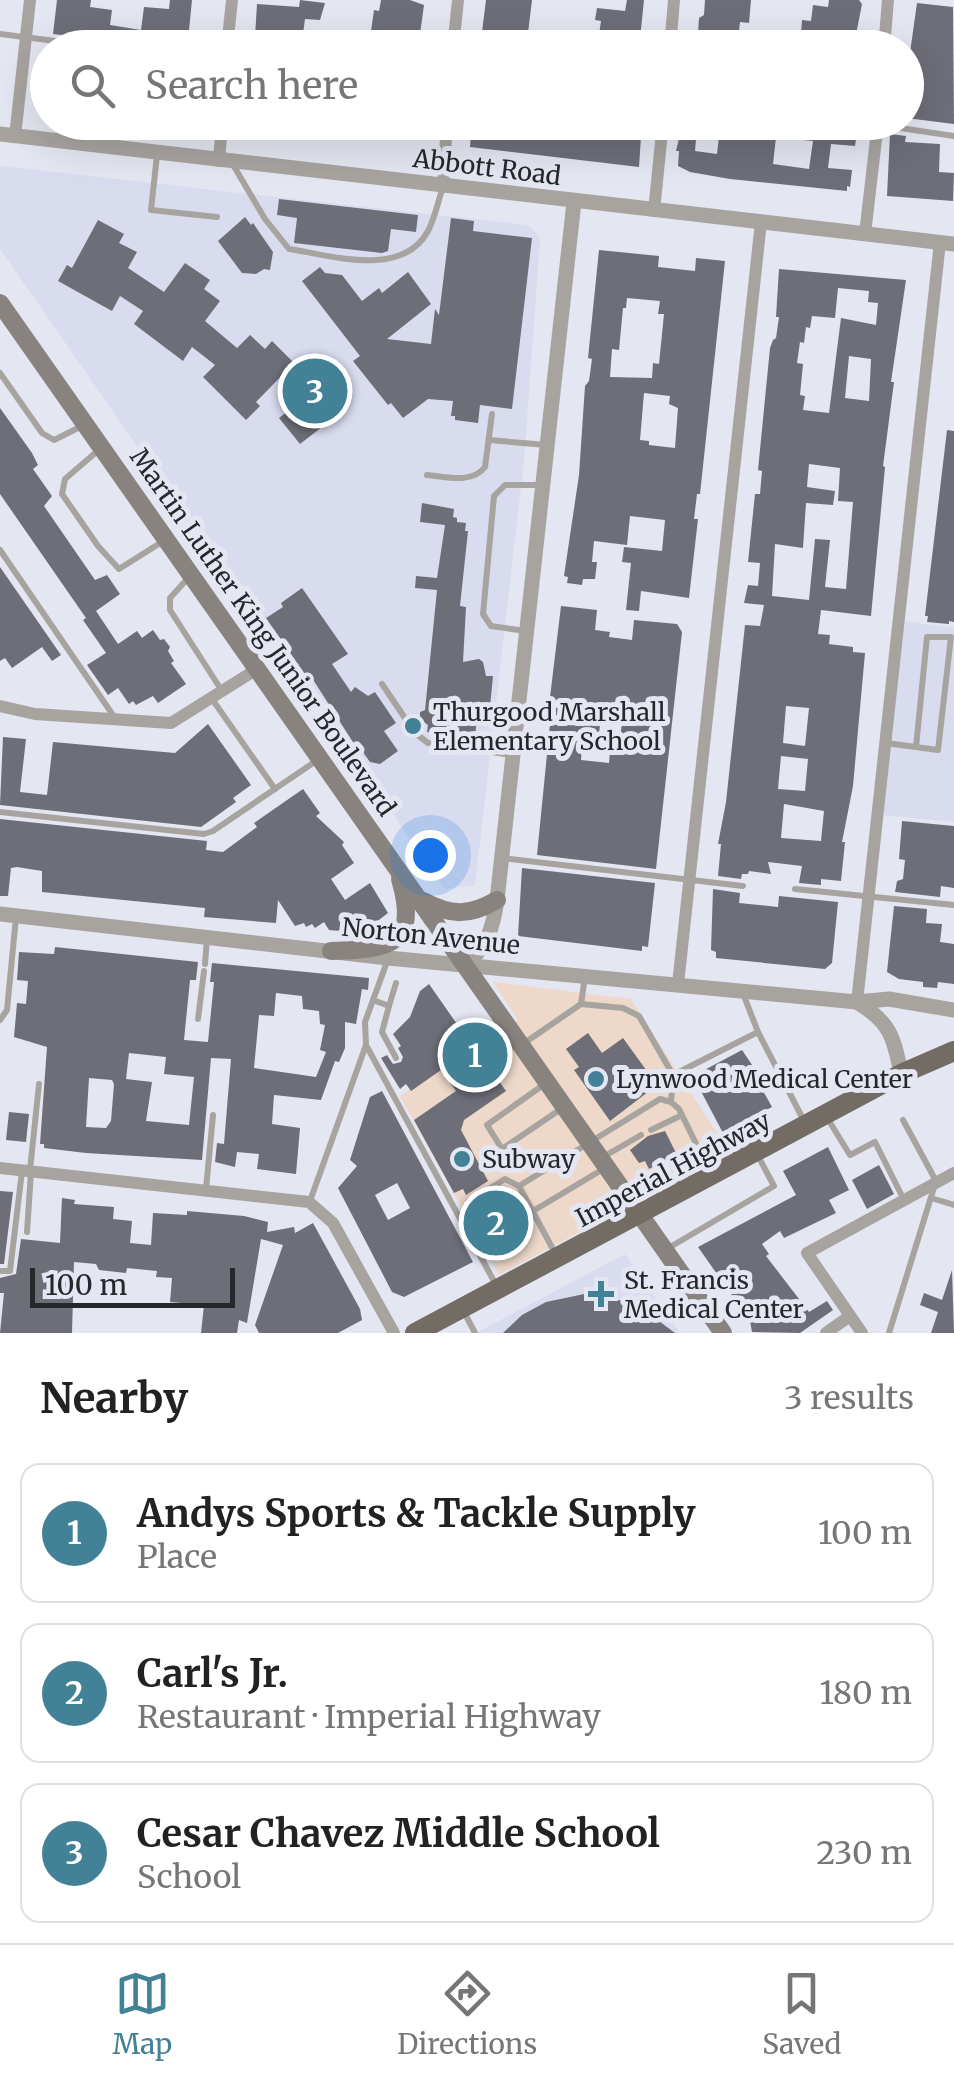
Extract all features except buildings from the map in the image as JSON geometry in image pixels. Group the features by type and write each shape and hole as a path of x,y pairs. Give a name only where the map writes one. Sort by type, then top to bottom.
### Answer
{"main road":[{"name":"Martin Luther King Junior Boulevard","path":"1,302 723,1333"},
{"path":"331,951 374,950 388,946 402,934 407,909 396,864"},
{"path":"421,900 444,912 460,914 482,909 497,900"},
{"name":"Imperial Highway","path":"415,1333 901,1074 954,1051"}],"street":[{"path":"5,136 27,38 30,0"},
{"path":"229,30 232,0"},
{"path":"455,30 458,0"},
{"path":"672,30 674,0"},
{"path":"886,30 888,0"},
{"name":"Abbott Road","path":"5,136 30,139"},
{"name":"Abbott Road","path":"41,140 947,243"},
{"path":"223,140 225,161"},
{"path":"443,186 446,140"},
{"path":"654,211 662,140"},
{"path":"865,234 875,140"},
{"path":"466,966 485,946 493,928 497,900 574,202"},
{"path":"678,984 760,222"},
{"path":"901,1074 891,1033 880,1015 857,1002 884,743 947,243"},
{"path":"0,706 35,714 171,723 258,670"},
{"name":"Norton Avenue","path":"8,915 466,966 857,1002 888,999 954,1010"},
{"path":"0,1168 309,1202 333,1222 394,1333"},
{"path":"862,1333 808,1253 954,1173"},
{"path":"826,1333 850,1316"}],"lane":[{"path":"0,34 30,38"},
{"path":"924,131 954,136"},
{"path":"157,153 151,210 217,217"},
{"path":"225,161 289,248 379,263 405,252 426,234 443,186"},
{"path":"0,373 42,433 54,440 86,424"},
{"path":"427,476 472,478 482,473 486,468 492,414"},
{"path":"489,440 548,445"},
{"path":"102,448 65,479 62,494 88,534 119,569 166,539"},
{"path":"528,632 491,626 483,614 494,496 505,486 544,485"},
{"path":"0,550 117,720"},
{"path":"191,574 170,598 170,610 275,789"},
{"path":"884,743 938,750 950,637 927,637 916,747"},
{"path":"382,684 415,733 428,743 514,755"},
{"path":"0,812 204,834 321,758"},
{"path":"502,858 742,886"},
{"path":"795,889 954,905"},
{"path":"0,1020 7,1010 8,915"},
{"path":"198,1020 207,937"},
{"path":"309,1202 366,1045 365,1022 388,958"},
{"path":"582,1004 585,976"},
{"path":"396,983 382,1032 396,1058"},
{"path":"741,990 806,1126"},
{"path":"373,1000 388,1006"},
{"path":"521,1046 582,1004 622,1008 640,1016 673,1074 671,1102"},
{"path":"673,1074 758,1032"},
{"path":"366,1045 498,1290"},
{"path":"547,1082 487,1126 502,1149 564,1107"},
{"path":"0,1271 10,1272 39,1084"},
{"path":"532,1211 660,1099 671,1102 682,1116 712,1177"},
{"path":"206,1189 213,1115"},
{"path":"826,1115 850,1156 875,1142 904,1200"},
{"path":"651,1130 682,1116"},
{"path":"889,1333 936,1182 903,1120"},
{"path":"519,1186 598,1157 641,1135"},
{"path":"664,1250 774,1186 756,1153"},
{"path":"27,1232 28,1171"},
{"path":"479,1253 483,1249 481,1231 469,1214 468,1202 505,1179 519,1186 558,1259"},
{"path":"932,1198 954,1205"},
{"path":"462,1308 474,1333"}],"shaded area":[{"path":"0,166 527,225 536,232 540,240 524,461 475,885 445,889 0,249"},
{"path":"903,621 954,628 954,822 882,815"},
{"path":"493,982 631,999 729,1152 499,1275 400,1096 518,1020"},
{"name":"St. Francis Medical Center","path":"625,1254 680,1333 476,1333"}],"place":[{"name":"Cesar Chavez Middle School","path":"315,391"},
{"name":"Thurgood Marshall Elementary School","path":"413,726"},
{"name":"Andys Sports & Tackle Supply","path":"475,1055"},
{"name":"Lynwood Medical Center","path":"596,1079"},
{"name":"Subway","path":"462,1159"},
{"name":"Carl's Jr.","path":"496,1223"},
{"name":"St. Francis Medical Center","path":"601,1294"}]}
